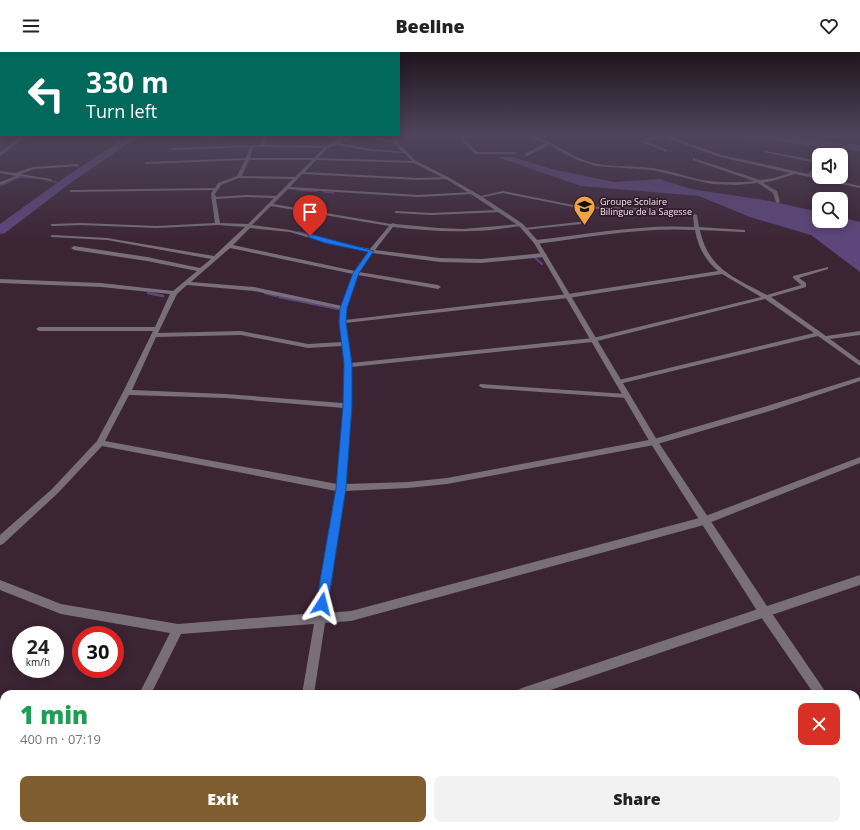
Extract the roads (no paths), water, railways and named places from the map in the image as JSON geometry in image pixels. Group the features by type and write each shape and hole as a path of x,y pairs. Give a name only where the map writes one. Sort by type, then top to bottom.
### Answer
{"street":[{"path":"0,184 27,170"},
{"path":"239,177 242,170"},
{"path":"0,541 55,492 100,443 127,392 174,293 229,246 306,170"},
{"path":"432,170 475,195 523,227 536,242 654,442 704,521 818,690"},
{"path":"659,170 703,181 716,182 778,179 795,172"},
{"path":"727,170 758,181 775,192 778,202"},
{"path":"787,170 860,187"},
{"path":"810,175 813,170"},
{"path":"0,172 50,180"},
{"path":"218,224 213,194 219,184 239,177 300,176 418,179 447,178"},
{"path":"287,188 418,196 475,195 503,192 578,207 686,211"},
{"path":"71,191 216,189"},
{"path":"214,198 246,196 278,197"},
{"path":"270,205 393,224 463,230 579,223"},
{"path":"396,212 439,214 498,211"},
{"path":"695,215 704,252 710,261 724,272 766,297 860,364"},
{"path":"52,224 157,227 218,224 249,226 290,231 325,241 371,251 456,261 480,261 544,256"},
{"path":"309,690 341,488 347,406 348,364 342,322 344,308 356,273 371,251 393,224"},
{"path":"536,242 630,230 669,227 743,231"},
{"path":"52,236 108,239 215,258"},
{"path":"229,246 356,273 438,287"},
{"path":"74,248 130,256 201,270"},
{"path":"348,364 593,340 766,297 804,286 804,284 795,277 826,268"},
{"path":"342,322 568,296 724,272"},
{"path":"0,281 107,285 174,293"},
{"path":"186,282 254,290 344,308"},
{"path":"39,329 241,333 308,346 346,344"},
{"path":"619,382 822,336 860,333"},
{"path":"100,443 341,488 408,485 447,481 654,442 770,408 860,379"},
{"path":"483,386 627,396"},
{"path":"127,392 226,396 347,406"},
{"path":"0,585 61,610 178,629 350,616 704,521 860,460"},
{"path":"534,690 860,580"},
{"path":"147,690 178,629"}],"waterway":[{"path":"0,230 82,170"},
{"path":"0,186 19,177"},
{"path":"19,177 35,178"},
{"path":"44,179 59,183 65,182"},
{"path":"297,190 311,191"},
{"path":"312,191 317,191"},
{"path":"324,192 334,193"},
{"path":"298,232 322,239"},
{"path":"534,257 542,264"},
{"path":"148,293 163,296"},
{"path":"265,293 276,296"},
{"path":"279,297 339,309"}],"place":[{"name":"Groupe Scolaire Bilingue de la Sagesse","path":"585,226"}]}
